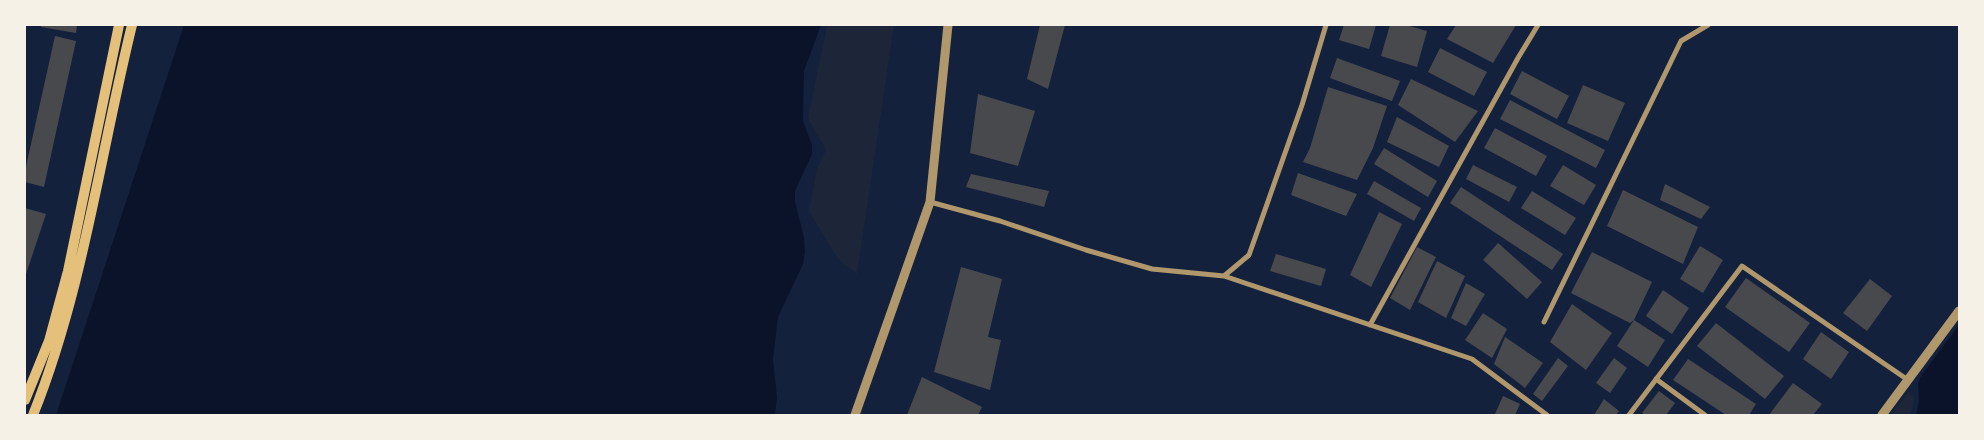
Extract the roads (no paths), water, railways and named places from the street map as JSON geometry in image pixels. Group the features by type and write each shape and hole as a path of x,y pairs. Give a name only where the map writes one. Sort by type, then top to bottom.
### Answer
{"main road":[{"path":"25,400 49,341 68,271 119,25"},
{"path":"33,415 44,388 76,281 132,25"}],"street":[{"path":"855,415 930,202 948,25"},
{"path":"1224,276 1249,255 1302,105 1326,25"},
{"path":"1370,325 1538,25"},
{"path":"1544,322 1681,40 1708,25"},
{"path":"930,202 1000,221 1086,250 1152,269 1224,276 1472,359 1547,415"},
{"path":"1629,415 1742,266 1908,380"},
{"path":"1882,415 1959,311"},
{"path":"1656,379 1706,415"}]}
